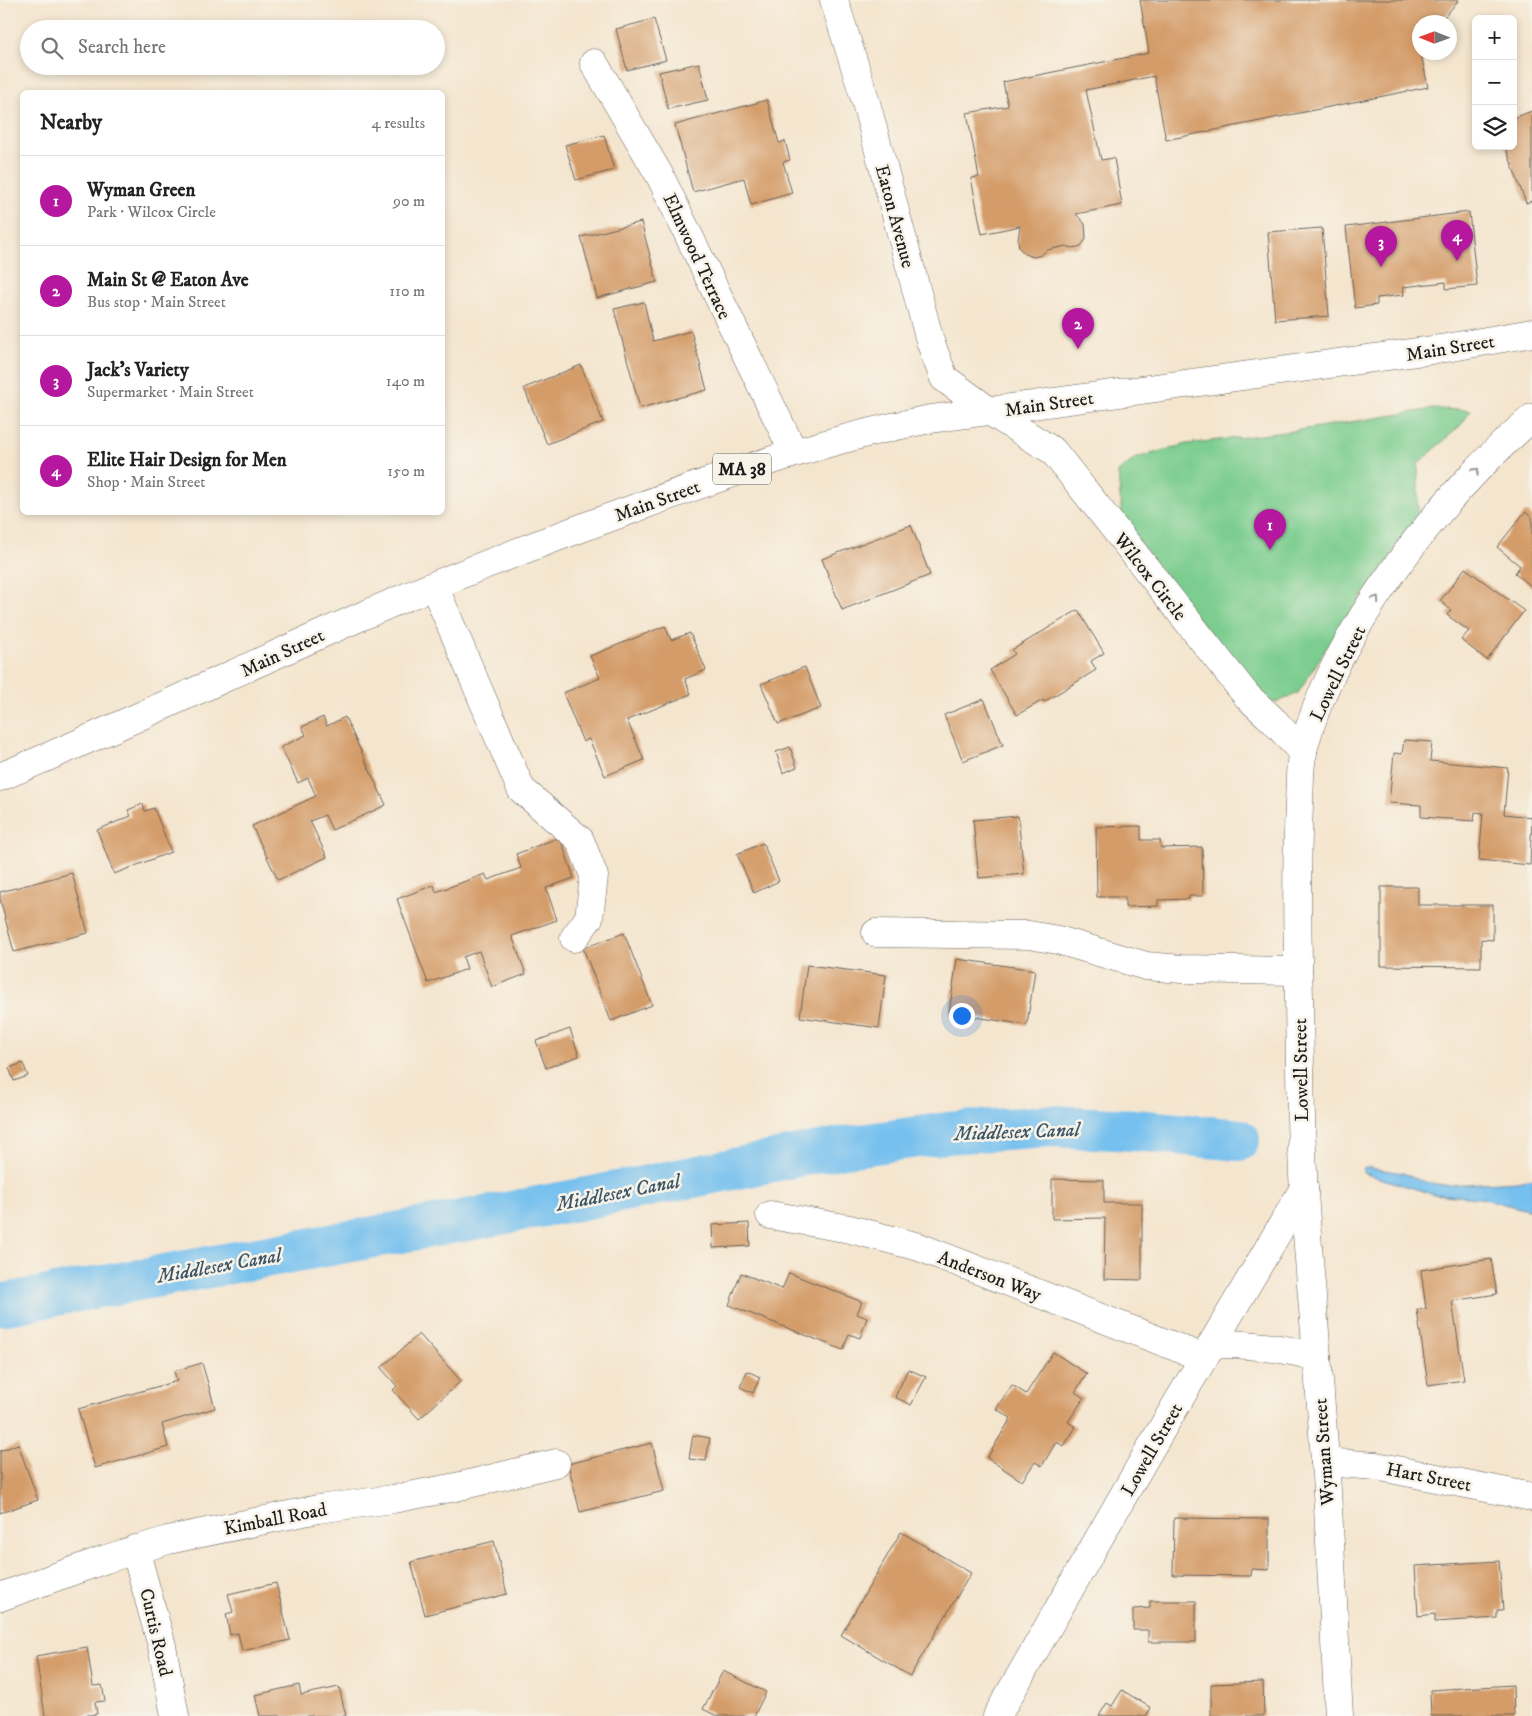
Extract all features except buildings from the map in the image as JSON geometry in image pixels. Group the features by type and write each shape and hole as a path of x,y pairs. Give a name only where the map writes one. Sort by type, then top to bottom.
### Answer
{"street":[{"name":"Eaton Avenue","path":"834,0 865,99 930,341 944,378 989,411"},
{"name":"Elmwood Terrace","path":"594,63 660,176 794,453"},
{"name":"Main Street","path":"0,777 136,719 356,619 434,586 641,506 742,469 794,453 880,429 931,419 1436,350 1532,333"},
{"name":"Wilcox Circle","path":"989,411 1053,451 1252,701 1303,752"},
{"name":"Lowell Street","path":"997,1716 1304,1188 1298,971 1298,828 1303,752 1328,682 1359,625 1394,571 1440,510 1505,441 1532,418"},
{"path":"434,586 521,789 580,840 594,876 589,918 574,938"},
{"path":"876,933 1029,935 1058,940 1146,966 1201,970 1298,971"},
{"name":"Wyman Street","path":"1304,1188 1325,1462 1339,1716"},
{"name":"Anderson Way","path":"770,1215 850,1229 919,1247 1208,1351"},
{"path":"1208,1351 1238,1344 1265,1346 1316,1357"},
{"name":"Hart Street","path":"1325,1462 1376,1466 1532,1497"},
{"name":"Kimball Road","path":"0,1597 135,1550 210,1530 318,1509 393,1499 456,1487 556,1463"},
{"name":"Curtis Road","path":"135,1550 162,1646 175,1716"}],"green space":[{"path":"1433,409 1471,410 1461,425 1418,464 1418,520 1339,628 1298,693 1278,702 1262,702 1122,519 1118,472 1136,458 1187,444 1293,431"}],"water":[{"path":"1364,1167 1403,1173 1428,1183 1447,1185 1517,1181 1532,1178 1532,1211 1480,1198 1432,1194 1363,1173"}],"waterway":[{"name":"Middlesex Canal","path":"0,1305 582,1199 839,1148 947,1133 1050,1126 1135,1130 1239,1140"}],"place":[{"name":"Elite Hair Design for Men","path":"1457,261"},
{"name":"Jack's Variety","path":"1381,267"},
{"name":"Main St @ Eaton Ave","path":"1078,349"},
{"name":"Wyman Green","path":"1270,550"}]}
